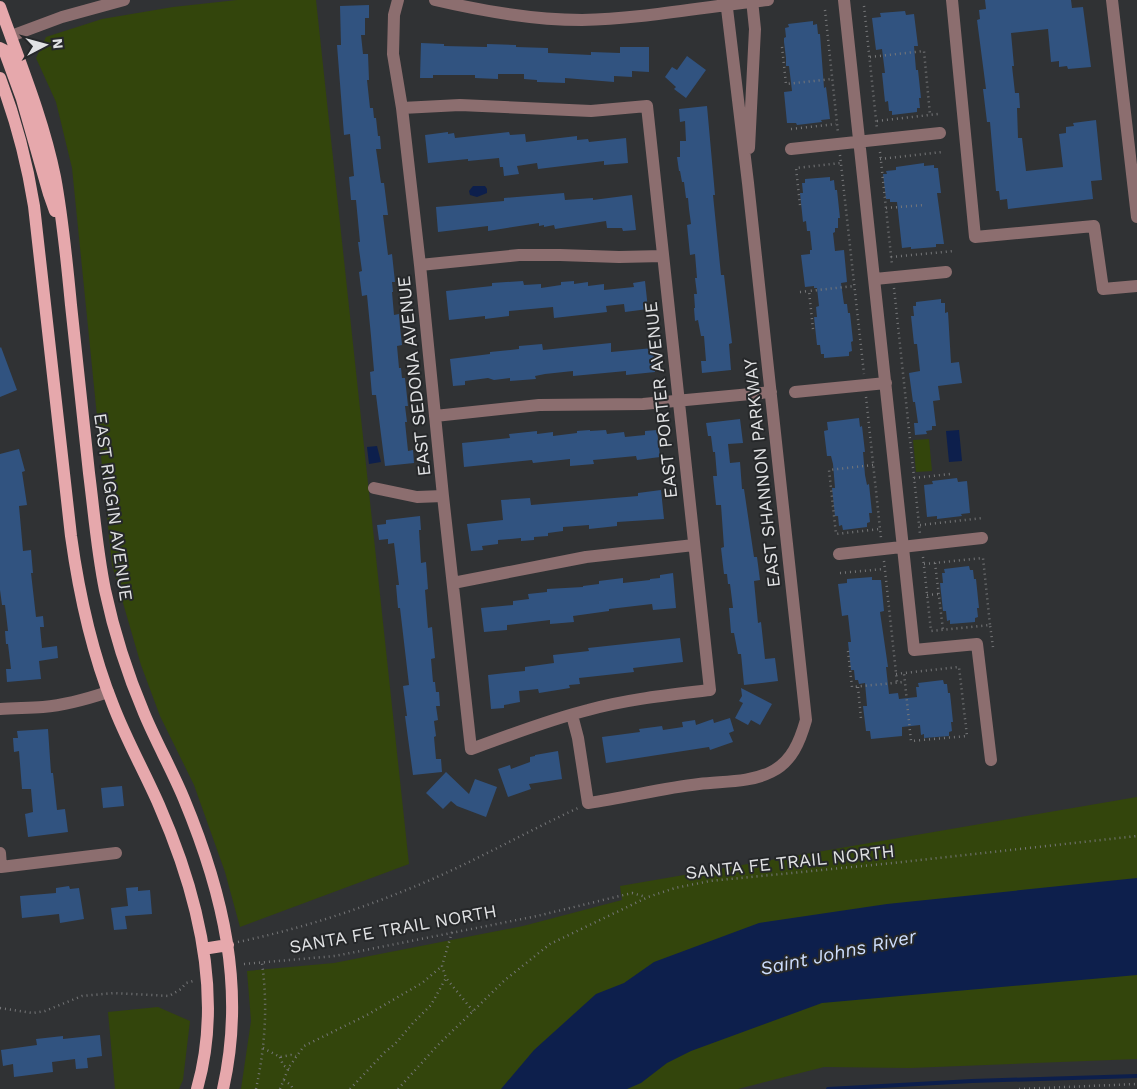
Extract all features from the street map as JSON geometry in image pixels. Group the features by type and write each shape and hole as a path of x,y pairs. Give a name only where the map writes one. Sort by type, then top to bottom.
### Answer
{"main road":[{"name":"EAST RIGGIN AVENUE","path":"0,6 6,36 34,99 46,137 55,176 63,229 98,546 110,612 120,650 136,694 198,834 218,898 228,944 232,979 233,1017 229,1057 223,1089"},
{"path":"0,48 4,50 22,99 49,194 63,229"},
{"path":"0,78 17,128 31,186 38,232 74,562 86,621 108,692 173,839 189,889 203,949 208,993 207,1026 197,1089"},
{"path":"203,949 228,944"}],"street":[{"path":"6,36 62,17 124,0"},
{"name":"EAST SEDONA AVENUE","path":"398,0 394,15 393,54 402,108 420,265 471,750 538,724 572,714"},
{"path":"439,0 523,16 580,20 617,18 726,2 768,0"},
{"path":"844,0 914,650 977,644 991,760"},
{"path":"952,0 975,237 1094,226 1103,289 1137,286"},
{"path":"1112,0 1137,217"},
{"name":"EAST SHANNON PARKWAY","path":"748,183 755,29 752,1"},
{"name":"EAST SHANNON PARKWAY","path":"588,803 699,784 751,778 771,772 790,757 800,740 806,720 748,183 726,2"},
{"name":"EAST PORTER AVENUE","path":"402,108 460,105 591,111 648,106 710,690 647,698 572,714"},
{"path":"791,149 940,133"},
{"path":"420,265 527,255 663,256"},
{"path":"875,279 946,272"},
{"path":"795,392 886,383"},
{"path":"435,416 539,405 678,402 770,392"},
{"path":"374,488 417,497 443,496"},
{"path":"839,554 982,538"},
{"path":"454,583 586,556 694,545"},
{"path":"0,708 62,705 108,692"},
{"path":"572,714 578,738 588,803"},
{"path":"0,853 2,867 116,853"}],"path":[{"path":"864,6 931,631 990,625"},
{"path":"825,10 897,682"},
{"path":"782,47 786,84 832,79"},
{"path":"870,57 924,51 930,114"},
{"path":"876,121 938,114"},
{"path":"791,129 837,124"},
{"path":"880,159 942,152"},
{"path":"800,205 796,168 841,163"},
{"path":"886,208 924,205"},
{"path":"891,257 954,251"},
{"path":"800,292 854,286"},
{"path":"809,291 813,328"},
{"path":"873,465 829,470 836,534 880,529"},
{"path":"914,478 950,474"},
{"path":"920,525 983,518"},
{"path":"924,564 983,558 993,647"},
{"path":"936,562 943,630"},
{"path":"840,573 884,569"},
{"path":"927,595 939,594"},
{"path":"848,651 852,688 904,682"},
{"path":"896,674 904,673 959,667 966,736 911,742 904,673"},
{"path":"858,687 861,719"},
{"path":"228,944 278,934 341,915 418,886 588,803"},
{"name":"SANTA FE TRAIL NORTH","path":"244,964 335,956 537,916 632,893 648,898 675,888 710,881 1137,836"},
{"path":"398,1089 438,1046 505,980 550,944 648,898"},
{"path":"280,1089 288,1069 304,1046 368,1015 422,983 442,966 452,932"},
{"path":"256,1089 265,1026 266,994 262,963"},
{"path":"442,966 446,978 473,1011"},
{"path":"350,1089 431,1005 446,978"},
{"path":"0,1008 34,1013 45,1012 82,996 114,993 169,996 181,989 186,983 193,981"},
{"path":"263,1048 280,1057 296,1056"},
{"path":"280,1057 283,1065 288,1069"},
{"path":"283,1080 292,1085 293,1089"},
{"path":"1019,1089 1137,1084"}],"green space":[{"path":"237,0 316,0 409,864 240,927 225,872 194,785 160,716 141,665 112,565 72,168 56,102 36,58 46,37 102,19 173,7"},
{"path":"929,439 932,471 916,472 913,440"},
{"path":"1137,797 1137,1059 910,1068 824,1067 738,1089 241,1089 251,1021 247,971 334,963 523,926 622,900 620,886"},
{"path":"158,1007 190,1021 183,1080 179,1089 115,1089 108,1012"}],"water":[{"path":"473,186 485,186 487,193 477,197 470,195 469,191"},
{"path":"959,430 962,461 949,462 946,431"},
{"path":"377,446 381,462 369,464 367,447"},
{"name":"Saint Johns River","path":"1137,878 1137,975 822,1003 691,1051 667,1063 641,1083 627,1089 501,1089 534,1050 596,994 624,983 654,962 759,923 887,904"}],"building":[{"path":"985,0 1071,0 1072,8 1083,7 1091,67 1068,69 1067,66 1059,67 1059,61 1051,62 1048,29 1011,33 1014,66 1012,66 1015,93 1019,93 1020,108 1017,108 1018,138 1022,138 1026,171 1063,167 1059,134 1066,133 1066,127 1074,126 1073,123 1096,120 1102,180 1091,181 1093,199 1008,209 1007,199 1000,200 999,191 996,191 990,122 987,122 983,89 986,89 977,20 980,19 979,10 986,9"},
{"path":"369,5 369,18 365,18 365,35 361,35 363,54 368,54 369,80 367,80 370,108 373,108 378,136 380,136 381,149 376,149 381,183 384,183 388,215 383,215 388,255 392,254 395,282 392,282 394,315 399,314 402,345 397,346 399,368 401,368 402,378 405,378 408,406 405,406 407,422 405,422 408,451 413,450 414,463 385,466 376,395 372,395 370,372 374,371 367,295 362,296 359,272 362,271 358,242 360,242 356,200 351,200 349,177 354,176 350,134 344,135 337,45 341,45 340,6"},
{"path":"905,11 906,15 914,14 918,46 914,46 921,98 919,98 920,108 917,108 917,112 892,115 892,111 889,111 888,101 885,102 882,73 885,73 882,49 876,50 872,18 881,17 880,13"},
{"path":"813,21 813,25 817,24 818,34 820,34 824,88 826,87 830,119 821,120 822,122 797,125 796,123 787,123 784,92 792,91 789,66 786,66 785,28 789,27 788,24"},
{"path":"421,43 444,44 444,46 487,47 487,44 516,45 516,47 548,48 548,53 591,55 591,52 620,53 620,47 649,47 649,72 632,71 632,77 614,76 614,82 565,78 565,83 537,82 537,80 524,79 524,74 498,74 498,79 475,78 475,75 433,75 433,78 420,78"},
{"path":"687,56 706,70 686,98 674,89 676,87 665,77 672,67 677,70"},
{"path":"707,106 721,275 724,275 732,343 729,344 731,370 702,373 701,361 706,361 704,336 701,336 698,320 695,321 694,294 697,294 695,278 697,278 695,254 690,255 687,225 691,224 688,198 686,198 677,157 680,157 680,141 686,141 685,121 680,122 679,109"},
{"path":"448,132 448,134 454,133 455,138 509,132 510,135 525,134 526,142 577,136 577,140 588,139 589,142 626,138 628,163 604,165 604,161 538,169 537,163 517,166 519,174 504,176 499,158 428,163 425,135"},
{"path":"924,163 924,166 934,165 934,168 938,168 941,193 937,193 944,244 936,244 936,247 902,248 897,202 890,202 890,199 886,199 883,174 887,174 886,171 896,170 896,167"},
{"path":"830,177 830,181 834,180 835,190 837,190 840,218 838,218 838,228 835,228 833,233 835,251 844,250 847,282 841,283 844,304 847,304 848,313 850,313 853,341 851,342 852,351 849,352 849,356 824,358 824,354 821,354 820,345 817,345 814,317 817,317 816,307 819,306 817,288 814,288 814,286 805,287 801,255 810,254 810,250 812,250 810,231 807,231 806,221 803,222 800,193 803,193 802,183 805,183 805,179"},
{"path":"564,193 565,200 593,198 593,200 632,195 636,230 623,231 622,228 607,228 606,221 555,229 554,225 544,227 544,225 539,226 539,223 488,231 488,226 438,232 436,207 504,201 504,198"},
{"path":"523,281 524,285 541,284 541,288 561,285 561,282 574,281 574,284 588,282 588,286 604,284 604,290 634,287 633,283 645,281 648,309 625,312 624,304 606,306 607,312 554,318 553,307 509,311 509,316 485,319 485,316 449,320 446,291 492,286 492,283"},
{"path":"941,299 941,303 945,303 945,313 948,312 951,363 959,362 962,383 938,386 940,400 933,401 936,426 932,426 932,430 926,431 927,434 915,435 914,423 918,423 909,373 920,371 917,344 914,344 911,316 914,316 913,306 916,306 916,302"},
{"path":"611,343 611,352 653,348 655,372 626,375 626,371 573,376 573,371 535,376 536,379 510,381 510,378 494,380 488,378 465,381 465,385 453,386 450,359 519,349 519,346 542,344 543,350"},
{"path":"0,348 17,390 0,397"},
{"path":"859,418 860,427 862,426 865,475 867,485 869,484 872,513 869,513 870,522 867,523 867,527 843,530 842,525 839,526 838,516 835,516 832,488 835,488 833,464 831,456 827,456 824,431 828,430 827,422"},
{"path":"740,419 743,443 728,444 730,463 740,462 742,489 744,489 754,557 757,557 760,580 754,581 758,623 761,622 765,659 775,658 778,681 744,685 741,654 738,654 734,633 731,633 729,608 733,608 730,584 728,584 727,574 724,574 721,548 724,547 721,505 716,505 713,476 717,476 715,452 713,452 711,436 708,436 706,423"},
{"path":"590,430 606,430 607,434 624,432 625,437 645,435 645,431 657,430 660,457 637,460 636,456 593,460 594,464 570,466 570,459 533,463 532,460 464,467 462,443 510,438 509,434 537,431 537,434 553,432 553,436"},
{"path":"19,449 25,471 22,472 27,505 19,506 23,551 31,550 33,573 31,573 36,617 43,616 44,627 40,627 42,648 57,646 58,658 39,661 41,679 7,682 6,669 11,669 8,644 6,644 5,631 8,631 5,605 2,605 0,590 0,454"},
{"path":"957,478 958,482 967,481 970,513 961,514 962,516 937,519 937,516 927,517 924,485 933,484 932,481"},
{"path":"661,490 664,519 617,522 617,526 589,529 589,525 563,527 563,531 548,533 548,536 534,537 534,540 521,541 521,538 498,540 498,544 482,546 483,550 471,551 467,524 503,520 501,500 530,498 531,505 638,496 638,493"},
{"path":"420,516 421,563 426,562 428,589 425,590 428,628 432,627 435,658 431,659 433,682 435,682 436,692 439,692 440,706 436,706 438,720 434,721 436,736 434,737 436,759 441,759 442,772 413,775 403,686 409,685 400,608 398,608 396,585 399,585 394,543 388,544 388,539 379,540 377,525 386,524 386,520"},
{"path":"969,566 970,570 973,570 974,579 976,579 978,617 975,618 975,622 950,624 950,620 947,621 946,611 943,611 940,583 943,583 942,573 945,573 944,569"},
{"path":"673,573 676,608 653,610 652,604 609,609 609,611 573,616 574,622 550,624 550,620 507,625 507,630 484,632 481,608 513,605 513,601 529,599 528,594 547,592 547,589 583,587 599,584 599,581 623,578 623,583 650,580 660,578 660,575"},
{"path":"872,577 872,580 881,580 884,611 880,612 888,667 886,667 889,694 898,693 899,699 917,697 916,687 919,687 918,683 943,680 944,684 947,684 948,693 950,693 953,722 951,722 952,731 949,732 949,736 924,738 924,734 921,735 920,725 902,727 902,736 871,739 870,731 866,731 863,706 867,706 865,683 859,684 858,680 855,680 854,670 851,670 848,642 851,642 848,615 842,616 838,584 847,583 847,579"},
{"path":"680,638 683,662 633,668 634,672 579,678 580,684 569,685 570,688 539,693 538,689 519,691 520,702 504,705 504,708 491,709 488,675 525,671 525,667 554,663 553,655 589,651 588,648"},
{"path":"741,688 772,704 760,725 751,720 748,725 735,718 743,703 739,701 742,696"},
{"path":"730,718 734,731 729,733 733,742 710,750 709,747 606,763 602,737 640,732 639,729 662,726 663,730 683,727 682,722 695,720 696,725 713,719 714,723"},
{"path":"48,729 51,773 53,773 57,810 65,809 68,832 28,837 25,814 33,812 31,789 22,789 19,751 14,752 13,738 18,738 17,731"},
{"path":"558,751 562,779 529,784 531,789 508,797 498,769 510,765 511,769 530,762 530,757 535,755"},
{"path":"446,772 469,794 475,779 497,787 486,817 457,806 451,801 443,809 426,793"},
{"path":"122,786 124,806 103,808 101,788"},
{"path":"69,886 70,889 79,888 84,919 60,923 59,914 22,918 20,896 56,893 56,888"},
{"path":"138,887 138,891 150,890 152,914 125,916 127,929 114,930 111,908 128,906 126,888"},
{"path":"100,1035 102,1056 87,1058 88,1068 76,1069 75,1059 52,1062 53,1072 14,1077 13,1064 3,1066 1,1050 37,1045 36,1039 63,1036 63,1039"}],"waterway":[{"path":"828,1089 972,1081 1137,1076"}]}
